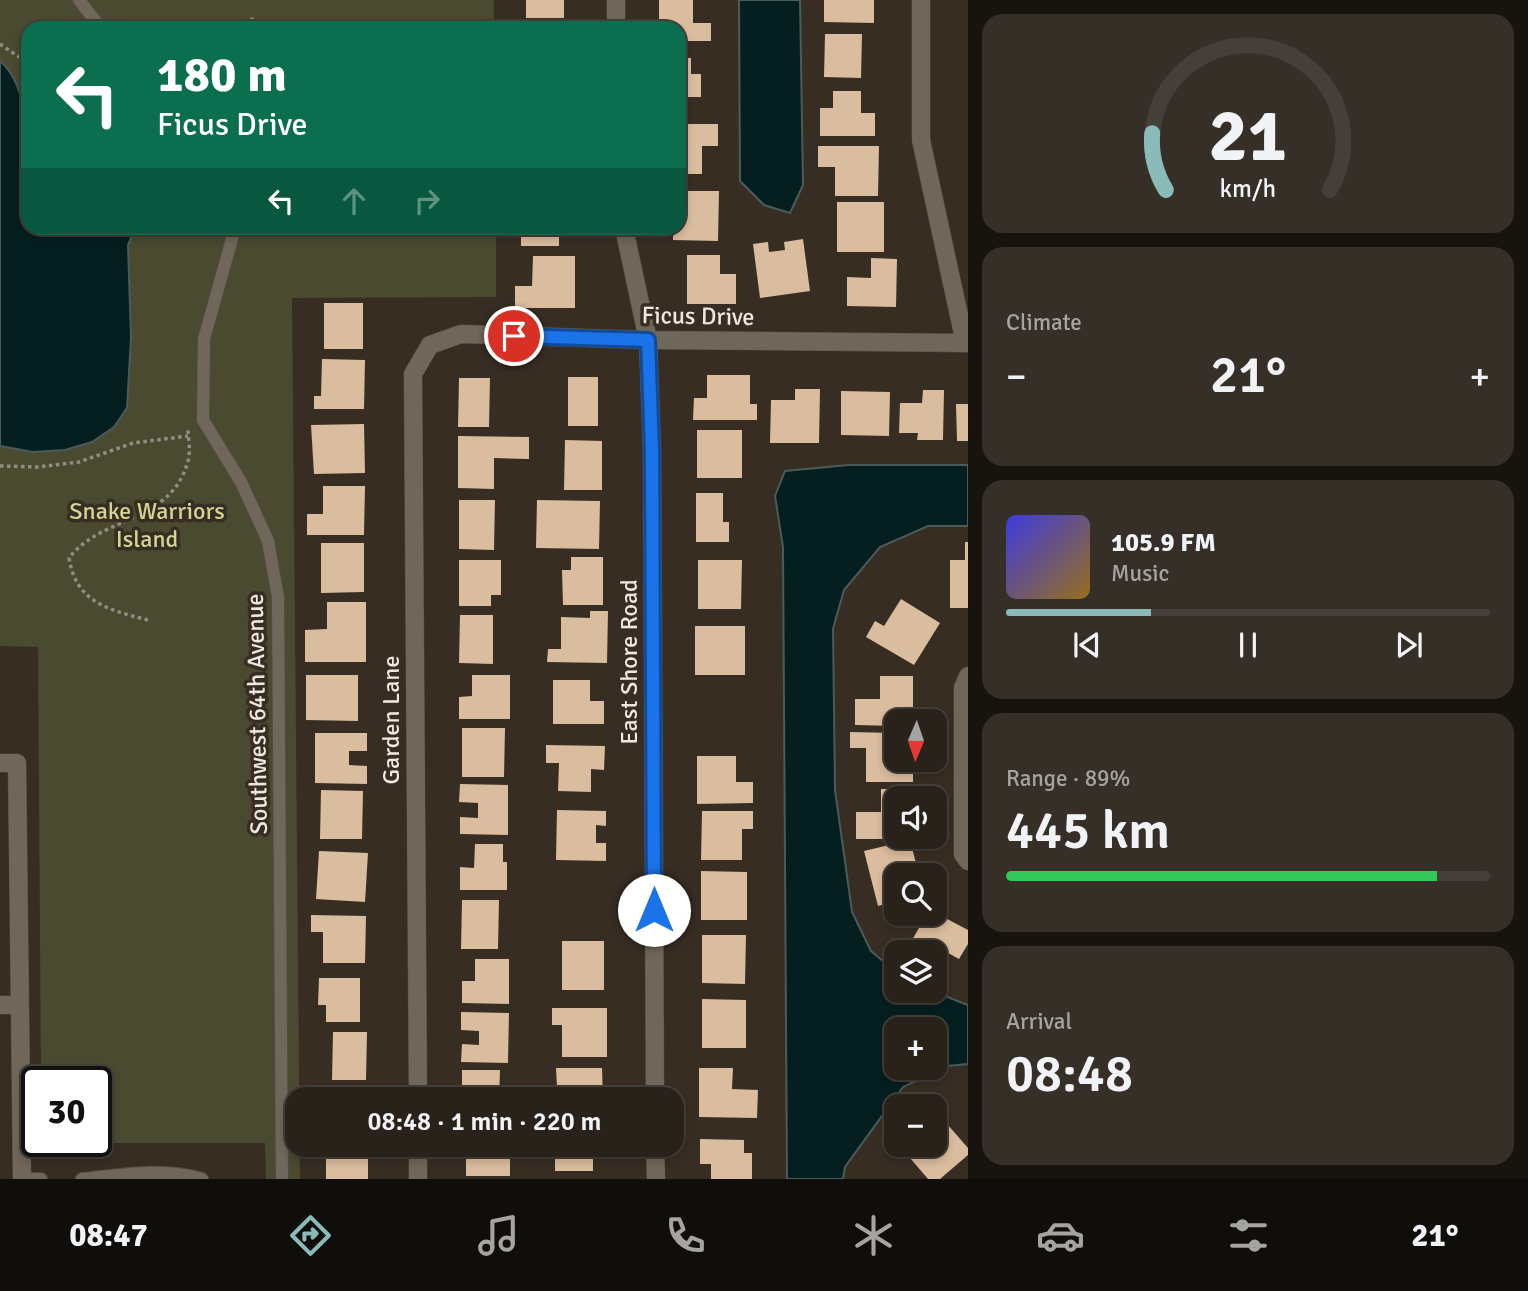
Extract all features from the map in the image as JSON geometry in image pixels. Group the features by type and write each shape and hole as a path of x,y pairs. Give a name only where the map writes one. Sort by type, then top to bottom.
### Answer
{"street":[{"path":"616,0 616,21"},
{"path":"920,0 921,141 967,343"},
{"name":"East Shore Road","path":"626,235 648,340 653,464 655,1087"},
{"name":"Ficus Drive","path":"430,345 461,334 648,340 967,343"},
{"name":"Garden Lane","path":"418,1087 413,374 430,345"},
{"path":"968,676 963,688 963,853 968,861"},
{"path":"9,763 19,1005 22,1179"},
{"path":"0,1005 19,1005"},
{"path":"418,1157 418,1179"},
{"path":"655,1157 656,1179"}],"lane":[{"path":"79,0 95,21"},
{"name":"Southwest 64th Avenue","path":"233,235 204,339 203,420 241,482 268,541 278,597 282,1179"},
{"path":"82,1179 133,1173 189,1175 202,1179"},
{"path":"22,1179 41,1179"}],"path":[{"path":"252,15 252,21"},
{"path":"0,44 21,58"},
{"path":"148,620 108,610 86,594 72,577 69,558 80,544 150,511 176,488 189,459 189,423"},
{"path":"0,466 38,467 79,462 133,443 188,436"}],"green space":[{"name":"Snake Warriors Island","path":"0,0 494,0 494,21 21,21 21,235 496,235 496,297 292,298 299,1087 285,1087 285,1157 300,1157 300,1179 266,1179 265,1143 112,1143 112,1066 41,1066 38,647 0,646"}],"water":[{"path":"739,0 800,0 803,185 790,213 764,205 740,181"},
{"path":"0,61 12,75 21,98 21,235 132,235 128,245 131,337 127,408 114,427 92,442 65,450 33,452 0,446"},
{"path":"849,465 968,465 968,526 928,526 880,547 844,590 833,629 835,790 852,912 871,951 884,962 884,1003 947,1003 947,997 968,1005 968,1064 947,1066 947,1017 884,1017 884,1080 918,1080 903,1087 898,1094 884,1094 884,1113 845,1167 843,1179 787,1179 783,547 775,496 785,471"}],"building":[{"path":"526,0 564,0 564,18 526,18"},
{"path":"659,0 693,0 693,23 711,23 711,41 686,41 686,21 659,21"},
{"path":"824,0 874,0 874,23 824,22"},
{"path":"825,34 862,34 861,78 824,77"},
{"path":"686,58 691,58 691,74 701,74 701,97 686,97"},
{"path":"833,91 861,91 861,113 875,113 875,136 820,136 820,108 833,108"},
{"path":"686,124 718,124 718,146 702,146 702,174 686,174"},
{"path":"818,146 879,146 878,196 835,196 835,167 818,167"},
{"path":"686,191 719,191 718,241 673,240 673,235 686,235"},
{"path":"837,202 884,202 884,252 837,252"},
{"path":"521,235 559,235 559,246 521,246"},
{"path":"803,239 810,291 760,298 753,244 768,242 769,252 785,250 784,242"},
{"path":"687,255 720,255 720,274 736,274 736,304 687,304"},
{"path":"533,256 575,256 575,308 515,308 515,286 532,286"},
{"path":"871,258 897,259 896,307 847,306 847,277 871,278"},
{"path":"324,303 363,303 363,349 324,349"},
{"path":"322,359 365,360 364,409 314,409 314,396 321,396"},
{"path":"707,375 750,375 750,404 757,404 757,420 693,420 694,398 707,398"},
{"path":"568,377 598,377 598,426 568,426"},
{"path":"459,378 490,378 489,427 458,427"},
{"path":"795,389 820,389 819,443 770,443 771,400 795,400"},
{"path":"923,390 944,390 943,440 917,440 918,433 899,433 900,403 922,403"},
{"path":"841,391 890,392 889,436 841,435"},
{"path":"956,404 968,404 968,441 957,441"},
{"path":"364,424 365,473 314,474 311,425"},
{"path":"697,430 742,430 742,478 697,478"},
{"path":"458,436 529,437 529,459 494,458 494,489 458,488"},
{"path":"565,440 602,441 602,490 564,490"},
{"path":"323,486 365,486 364,535 307,535 307,514 323,514"},
{"path":"696,493 723,493 723,522 729,522 729,542 696,542"},
{"path":"459,500 495,500 494,550 459,549"},
{"path":"537,500 600,501 599,549 536,548"},
{"path":"965,542 968,542 968,608 950,608 950,560 965,560"},
{"path":"321,543 364,543 364,592 321,593"},
{"path":"571,557 603,557 603,605 563,605 562,570 571,570"},
{"path":"459,560 501,560 501,595 491,595 491,606 459,606"},
{"path":"698,560 742,560 741,609 698,609"},
{"path":"901,599 940,623 914,665 866,637 875,621 884,626"},
{"path":"327,602 366,602 366,662 305,662 305,630 327,629"},
{"path":"590,611 608,611 607,663 547,662 548,649 561,649 561,617 590,618"},
{"path":"460,615 493,615 493,664 459,663"},
{"path":"695,626 745,626 745,675 695,675"},
{"path":"306,675 358,675 358,721 306,720"},
{"path":"472,675 510,675 510,719 459,719 459,697 472,696"},
{"path":"880,676 913,676 913,709 884,709 884,726 855,725 855,699 880,699"},
{"path":"553,680 590,680 590,701 604,701 604,724 553,724"},
{"path":"462,728 505,728 504,777 462,777"},
{"path":"850,732 884,733 884,772 913,772 913,782 866,782 866,748 850,748"},
{"path":"315,733 367,733 367,751 349,751 349,765 367,766 367,784 315,783"},
{"path":"546,745 605,746 604,770 591,769 591,792 558,791 559,763 546,763"},
{"path":"697,756 736,756 736,782 753,782 753,803 697,804"},
{"path":"460,784 508,785 508,835 460,834 460,817 478,818 478,803 459,802"},
{"path":"881,789 884,789 884,839 856,839 856,812 881,812"},
{"path":"321,790 363,791 362,839 320,839"},
{"path":"557,810 606,811 606,826 596,825 596,843 606,843 606,861 556,860"},
{"path":"702,811 753,811 753,829 742,829 742,860 701,860"},
{"path":"475,844 503,844 503,862 507,862 507,890 460,890 460,867 474,868"},
{"path":"884,846 884,849 912,849 916,863 884,863 884,904 878,906 864,851"},
{"path":"319,851 368,853 365,902 316,899"},
{"path":"701,871 747,872 747,920 701,920"},
{"path":"462,900 499,900 498,949 461,949"},
{"path":"311,915 366,916 365,963 323,963 323,932 311,932"},
{"path":"947,919 968,930 968,944 959,959 947,955 947,940 912,940 920,926 947,926"},
{"path":"702,935 746,935 745,984 702,983"},
{"path":"562,941 604,941 604,990 562,990"},
{"path":"475,959 509,959 509,1004 462,1003 462,981 475,981"},
{"path":"319,978 360,978 360,1022 326,1022 326,1005 318,1005"},
{"path":"702,999 746,1000 746,1048 702,1048"},
{"path":"552,1008 607,1008 607,1057 562,1057 562,1025 552,1025"},
{"path":"461,1012 509,1013 508,1063 461,1062 462,1044 479,1045 479,1031 461,1030"},
{"path":"333,1032 367,1032 366,1080 332,1080"},
{"path":"556,1068 602,1068 603,1087 557,1087"},
{"path":"699,1068 733,1068 732,1089 758,1090 757,1118 699,1117"},
{"path":"462,1070 500,1070 499,1087 462,1087"},
{"path":"947,1124 968,1148 968,1155 940,1179 928,1179 909,1157 947,1157"},
{"path":"700,1139 744,1140 744,1153 752,1153 752,1179 711,1179 711,1164 700,1164"},
{"path":"326,1157 368,1158 368,1179 326,1179"},
{"path":"466,1157 510,1157 510,1176 466,1176"},
{"path":"555,1157 593,1157 593,1171 555,1171"}],"route":[{"path":"514,336 648,340 652,450 654,910"}]}
